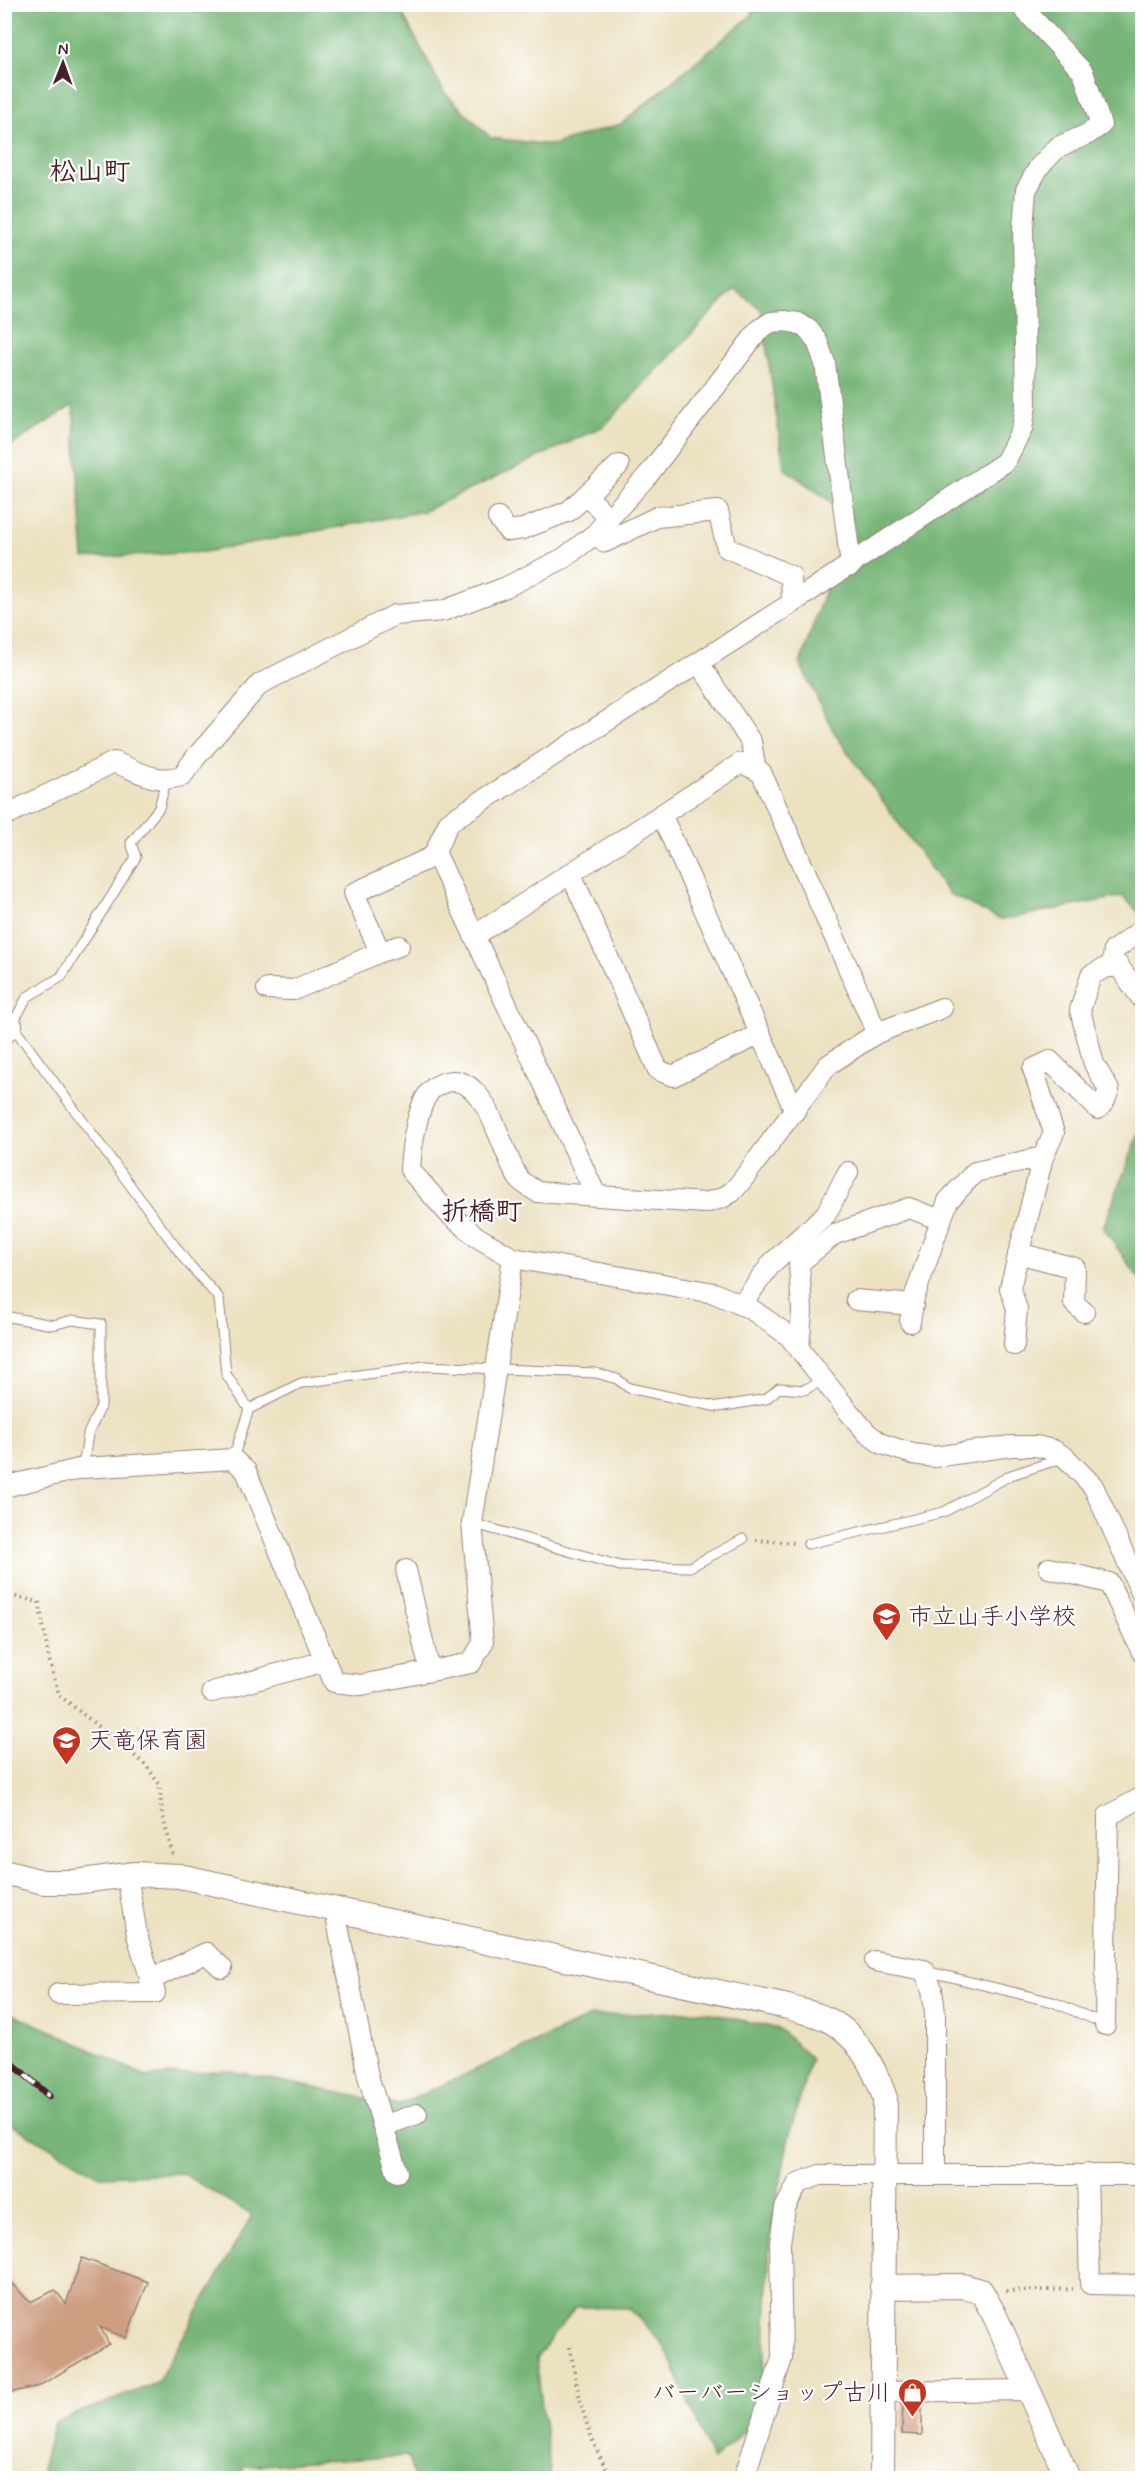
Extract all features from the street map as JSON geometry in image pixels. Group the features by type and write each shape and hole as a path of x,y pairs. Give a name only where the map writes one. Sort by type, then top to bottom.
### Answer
{"street":[{"path":"596,1195 435,852 449,822 851,566 1005,462 1022,429 1026,405 1023,229 1026,190 1039,167 1058,147 1088,134 1101,125 1083,72 1019,4"},
{"path":"4,816 114,762 149,778 166,780 182,777 196,757 260,684 395,615 443,611 506,587 564,558 595,534 648,476 759,330 771,322 798,323 809,330 817,341 825,363 851,566"},
{"path":"498,518 508,531 524,529 569,512 618,465"},
{"path":"586,495 609,518"},
{"path":"595,534 605,543 657,517 717,511 727,548 791,576 792,603"},
{"path":"699,663 751,742 756,770"},
{"path":"474,936 741,763 761,772 878,1033"},
{"path":"662,816 795,1111"},
{"path":"380,952 354,892 436,855"},
{"path":"571,874 658,1070 673,1076 760,1034"},
{"path":"1112,967 1114,950 1143,930"},
{"path":"267,989 294,990 380,952 399,946"},
{"path":"1014,1345 1017,1309 1010,1288 1043,1157 1054,1133 1033,1069 1050,1061 1098,1108 1105,1100 1109,1090 1094,1064 1080,1010 1091,975 1118,965 1142,999"},
{"path":"942,1008 878,1033 828,1065 736,1187 722,1198 705,1203 537,1192 520,1180 478,1093 464,1082 447,1080 431,1089 423,1104 411,1152 411,1170 448,1213 477,1237 513,1258 714,1293 741,1305 789,1336 867,1433 882,1444 902,1451 934,1457 1011,1446 1036,1446 1053,1450 1065,1457 1093,1486 1143,1594"},
{"path":"856,1300 912,1313 948,1201 975,1172 1043,1157"},
{"path":"741,1305 772,1263 826,1214 848,1172"},
{"path":"799,1348 802,1312 800,1263 835,1234 909,1208 941,1220"},
{"path":"1018,1253 1075,1268 1074,1303 1084,1312"},
{"path":"4,1486 83,1468 233,1459 246,1471 334,1682 361,1685 471,1663 483,1643 472,1523 513,1258"},
{"path":"1049,1568 1109,1583 1143,1652"},
{"path":"406,1570 430,1671"},
{"path":"212,1692 325,1661"},
{"path":"1105,2025 1108,1816 1143,1797"},
{"path":"4,1872 43,1882 74,1882 127,1875 179,1876 776,2005 825,2018 851,2036 875,2069 885,2098 882,2478"},
{"path":"57,1994 154,1993 137,1935 127,1875"},
{"path":"338,1910 337,1921 368,2076 398,2172"},
{"path":"150,1980 206,1953 222,1968"},
{"path":"875,1961 924,1970 932,1989 935,2013 934,2174"},
{"path":"383,2126 417,2114"},
{"path":"1087,2174 1090,2284 1143,2285"},
{"path":"744,2478 782,2358 780,2243 785,2208 798,2183 820,2175 1143,2175"},
{"path":"882,2287 963,2286 981,2291 994,2314 1068,2478"},
{"path":"882,2392 1029,2390"}],"lane":[{"path":"166,780 159,808 131,843 136,857 60,977 27,997 8,1030 180,1252 219,1298 226,1374 249,1409"},
{"path":"4,1316 53,1325 72,1320 101,1324 101,1406 88,1434 83,1468"},
{"path":"233,1459 249,1409 301,1383 425,1366 596,1372 617,1379 629,1388 718,1407 766,1399 779,1388 804,1390 823,1380"},
{"path":"808,1544 944,1512 1011,1475 1065,1457"},
{"path":"472,1523 620,1566 690,1567 743,1539"},
{"path":"924,1970 1053,2002 1105,2025"}],"path":[{"path":"743,1539 808,1544"},
{"path":"4,1594 39,1602 49,1659 59,1695 146,1765 159,1784 162,1814 179,1876"},
{"path":"981,2291 1067,2290 1090,2284"},
{"path":"570,2347 582,2412 599,2458 612,2478"}],"green space":[{"path":"5,5 398,5 444,92 491,138 552,145 621,124 753,14 751,5 1142,5 1142,916 1123,896 1001,920 949,894 835,734 800,664 850,516 784,468 761,309 734,289 604,426 424,511 204,552 84,558 73,405 11,445 5,477 4,37 9,29 5,20"},
{"path":"1142,1126 1142,1283 1103,1228"},
{"path":"5,2011 147,2077 226,2070 399,2105 592,2016 702,2011 779,2029 811,2058 788,2141 770,2238 762,2415 713,2460 665,2347 629,2308 576,2307 536,2358 551,2478 415,2478 407,2456 244,2466 241,2478 39,2478 55,2422 157,2383 252,2215 182,2173 100,2176 5,2121"}],"building":[{"path":"82,2258 148,2282 126,2338 100,2327 109,2344 39,2386 4,2394 4,2282 10,2282 30,2302 55,2290 66,2304"},
{"name":"バーバーショップ古川","path":"903,2400 922,2401 922,2435 902,2434"}],"railway":[{"path":"4,2056 49,2096"}],"place":[{"name":"市立山手小学校","path":"887,1642"},
{"name":"天竜保育園","path":"67,1766"},
{"name":"バーバーショップ古川","path":"912,2418"}],"district":[{"name":"松山町","path":"90,171"},
{"name":"折橋町","path":"482,1211"}]}
